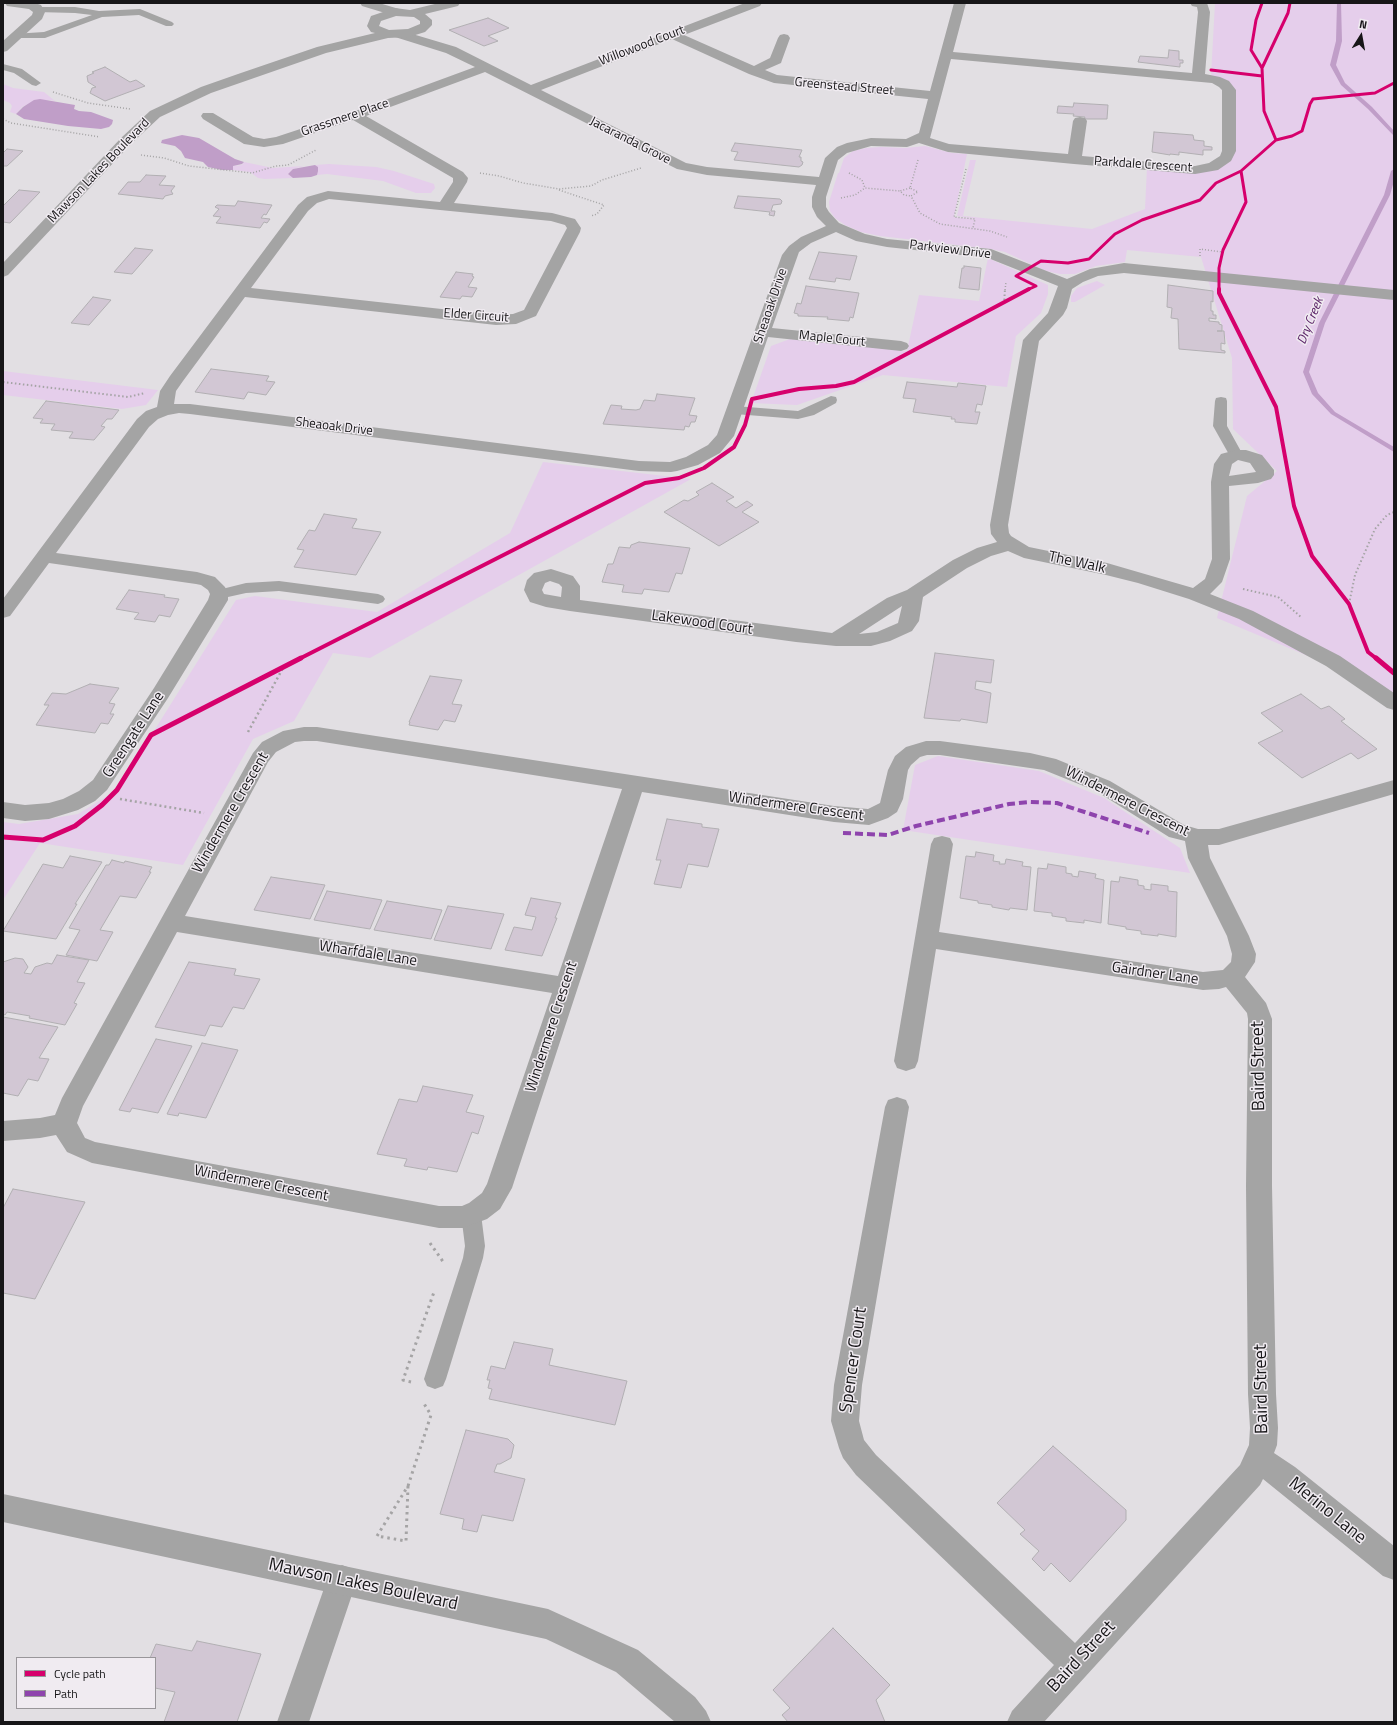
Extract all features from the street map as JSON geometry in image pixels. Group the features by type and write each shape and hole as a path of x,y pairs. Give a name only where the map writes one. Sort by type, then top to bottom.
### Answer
{"street":[{"path":"3,48 38,16 38,10 32,6 11,3"},
{"name":"Jacaranda Grove","path":"354,3 382,32 452,50 666,160 682,166 707,171 824,182"},
{"path":"366,3 394,12 412,13 454,3"},
{"path":"425,24 461,3"},
{"name":"Willowood Court","path":"529,90 756,3"},
{"path":"919,146 926,133 960,3"},
{"path":"1196,3 1202,5 1204,12 1198,77"},
{"name":"Mawson Lakes Boulevard","path":"322,50 394,12"},
{"name":"Jacaranda Grove","path":"412,13 424,17 425,24 452,50"},
{"name":"Mawson Lakes Boulevard","path":"3,272 122,145 155,114 206,90 322,50 393,34 414,32 425,24"},
{"name":"Greenstead Street","path":"673,35 766,77 782,81 935,96"},
{"path":"754,71 776,60 784,38"},
{"name":"Parkdale Crescent","path":"919,146 1195,170 1213,167 1226,158 1229,151 1229,90 1224,84 1198,77 946,55"},
{"name":"Grassmere Place","path":"208,116 249,141 264,143 278,141 355,116 485,68"},
{"path":"355,116 455,173 461,178 445,206"},
{"path":"1074,160 1080,121"},
{"name":"Parkview Drive","path":"919,146 907,143 871,142 842,150 832,158 819,197 819,208 828,221 836,227 851,234 877,241 991,254 1022,273 1068,285"},
{"name":"Elder Circuit","path":"165,410 167,394 172,385 303,208 312,200 320,196 339,194 552,217 563,219 572,224 573,232 530,313 516,319 496,320 241,292"},
{"name":"Sheaoak Drive","path":"3,612 143,423 152,416 165,410 179,408 190,409 639,466 671,467 692,461 714,449 724,436 735,410 790,255 794,249 806,240 836,227"},
{"path":"836,640 894,602 914,594 960,564 984,552 1009,544 1000,534 999,525 1031,340 1055,314 1059,308 1062,292 1068,285 1095,272 1124,268 1394,295"},
{"name":"Maple Court","path":"762,332 901,346"},
{"path":"1196,595 1213,582 1221,560 1220,482 1223,464 1227,458 1246,454 1256,459 1265,470 1265,475 1258,478 1220,482"},
{"name":"The Walk","path":"1009,544 1024,552 1107,569 1196,595 1246,616 1305,644 1356,676 1394,703"},
{"path":"44,557 197,578 208,581 216,587 219,594"},
{"name":"Greengate Lane","path":"3,810 25,813 49,812 70,805 87,796 100,785 161,693 218,600 219,594"},
{"name":"Lakewood Court","path":"570,605 836,640 871,640 883,637 905,627 909,621 914,594"},
{"name":"Windermere Crescent","path":"634,783 499,1188 491,1201 478,1211 463,1217 439,1217 92,1152 76,1145 68,1133 65,1123 71,1105 260,758 269,747 290,736 317,734 634,783 834,814 869,817 880,813 889,807 898,770 902,761 913,752 926,748 940,748 1049,764 1103,786 1177,831 1195,836 1219,837 1394,786"},
{"path":"1195,836 1199,858 1238,936 1244,954 1243,962 1240,968 1231,976"},
{"path":"906,1061 942,844"},
{"name":"Wharfdale Lane","path":"170,922 566,986"},
{"name":"Gairdner Lane","path":"926,939 1202,981 1218,980 1231,976"},
{"name":"Baird Street","path":"1023,1722 1250,1475 1263,1445 1264,1428 1259,1186 1260,1019 1258,1010 1231,976"},
{"name":"Spencer Court","path":"897,1107 848,1385 845,1421 848,1434 853,1448 866,1466 1075,1664"},
{"path":"3,1131 15,1131 65,1123"},
{"name":"Merino Lane","path":"1258,1459 1285,1477 1394,1565"},
{"name":"Mawson Lakes Boulevard","path":"3,1508 548,1624 626,1661 684,1708 694,1722"},
{"path":"293,1722 342,1580"}],"lane":[{"path":"38,10 75,10 98,14 140,12 169,24"},
{"path":"16,36 45,35 93,19 98,16 98,14"},
{"path":"3,67 18,70 36,83"},
{"path":"735,410 798,415 809,412 831,400"},
{"path":"1221,401 1220,426 1222,434 1236,455"},
{"path":"219,594 246,588 279,586 378,599"},
{"path":"435,1379 473,1258 475,1246 471,1214"}],"path":[{"path":"36,83 52,92 88,103 155,114"},
{"path":"3,119 11,123 107,138 98,147 122,145 189,166 252,173 276,166 288,165 319,148"},
{"path":"910,188 919,146"},
{"path":"971,150 954,217 975,219 974,228"},
{"path":"455,173 466,171 500,176 523,183 545,187 573,189 591,186 602,180 666,160"},
{"path":"910,188 918,192 912,196 904,195 900,191 910,188"},
{"path":"912,196 912,200 920,213 930,220 940,224 990,230 1008,237"},
{"path":"1219,277 1222,250 1226,243"},
{"path":"1004,304 1007,272 1022,273"},
{"path":"997,307 1010,300"},
{"path":"3,382 128,397 150,392"},
{"path":"1349,604 1354,575 1375,528 1387,515 1394,512"},
{"path":"1344,598 1349,604 1351,611"},
{"path":"270,675 290,665"},
{"path":"248,732 283,668"},
{"path":"117,799 204,813 208,806"},
{"path":"423,1214 414,1239 429,1242 444,1261 442,1269"},
{"path":"414,1389 410,1382 403,1380 434,1291"},
{"path":"408,1486 406,1541 377,1536 408,1486 431,1415 419,1395"}],"shaded area":[{"path":"1215,3 1394,3 1394,704 1356,676 1217,618 1247,496 1277,471 1233,429 1232,358 1201,257 1127,250 1125,262 1096,266 1075,274 1060,274 1046,271 1005,252 991,249 880,236 861,232 845,225 835,218 830,211 829,202 838,173 844,158 853,151 866,148 905,148 925,146 952,153 967,154 954,217 977,219 957,216 970,160 976,160 963,216 1092,229 1145,209 1147,167 1195,170 1226,158 1229,90 1211,76"},
{"path":"3,84 13,88 44,92 55,101 49,100 30,103 22,107 16,114 10,112 12,106 10,103 3,100"},
{"path":"40,99 75,105 74,109 79,111 91,112 113,120 112,124 109,127 101,129 68,126 24,119 16,114 23,107 34,100"},
{"path":"182,135 199,138 235,159 244,162 233,166 233,170 222,170 208,167 203,162 185,158 181,151 175,146 161,143 162,140"},
{"path":"244,162 273,168 304,166 293,169 288,174 293,178 265,179 258,178 250,172 233,170 233,166 242,165"},
{"path":"329,164 376,167 394,171 434,184 435,188 431,193 416,193 383,181 327,174 317,175 318,167 315,165"},
{"path":"315,165 318,167 317,175 311,177 293,178 288,174 293,169"},
{"path":"988,258 1048,285 1048,294 1041,313 1016,336 1007,387 883,375 797,405 751,403 771,346 790,339 907,351 919,295 979,301"},
{"path":"1097,281 1105,285 1075,302 1071,302 1071,296 1077,288"},
{"path":"3,371 158,390 146,405 122,409 3,395"},
{"path":"543,462 691,479 370,658 333,653 294,721 253,739 183,865 40,843 3,900 3,822 19,824 78,814 117,790 236,600 255,596 377,612 510,533"},
{"path":"938,756 1039,771 1104,798 1180,848 1190,873 903,830 915,765"}],"building":[{"path":"488,18 509,28 488,36 498,41 484,46 449,30"},
{"path":"1169,50 1179,51 1179,60 1183,60 1183,63 1180,63 1180,67 1138,62 1140,56 1168,58"},
{"path":"105,67 130,82 136,80 145,86 105,101 90,93 92,88 96,87 88,82 87,76 94,73 92,72"},
{"path":"1074,103 1108,105 1107,119 1084,119 1085,117 1073,116 1074,114 1057,113 1058,106 1073,107"},
{"path":"1154,132 1193,135 1194,140 1204,141 1204,146 1212,147 1212,150 1203,150 1203,155 1179,152 1179,155 1170,155 1152,152"},
{"path":"735,143 802,150 799,157 801,157 801,161 803,162 799,167 734,160 738,152 731,151"},
{"path":"7,149 23,151 7,166 3,166 3,153"},
{"path":"146,175 166,176 159,185 175,186 171,191 173,194 165,196 163,199 118,194 128,182 140,182"},
{"path":"19,190 40,192 10,223 3,222 3,206"},
{"path":"738,196 780,199 782,201 781,204 773,205 771,211 775,211 774,216 769,215 770,212 734,208"},
{"path":"238,201 272,205 266,215 264,214 261,218 270,219 267,223 264,222 260,228 216,223 221,217 213,216 219,209 215,207 217,205 235,206"},
{"path":"135,248 153,250 132,274 114,272"},
{"path":"819,252 857,256 850,280 836,278 835,282 809,279"},
{"path":"964,266 981,268 979,290 959,288 962,268 964,268"},
{"path":"456,272 473,274 472,276 474,277 468,287 477,288 472,297 462,296 460,299 440,297"},
{"path":"1168,285 1213,291 1211,311 1213,311 1213,315 1216,315 1216,319 1209,318 1209,321 1219,322 1219,324 1222,325 1225,344 1221,343 1221,350 1225,351 1225,353 1179,349 1178,319 1171,318 1172,308 1167,307"},
{"path":"806,286 859,293 853,318 850,317 849,321 827,319 828,317 798,316 798,314 794,313 797,303 801,304"},
{"path":"93,297 111,300 89,325 71,323"},
{"path":"211,369 269,376 266,381 275,382 266,395 248,392 244,399 195,392"},
{"path":"907,382 957,387 958,383 986,386 982,405 977,404 975,412 980,412 977,424 955,422 955,419 951,419 952,417 913,412 916,399 903,398"},
{"path":"657,394 695,398 689,415 697,416 695,422 691,422 689,427 685,426 684,430 603,424 611,405 622,406 621,409 636,410 640,409 644,400 655,401"},
{"path":"46,401 119,410 112,419 107,419 101,426 105,427 94,440 69,438 73,432 51,430 55,424 40,423 43,419 33,418"},
{"path":"712,483 734,497 726,501 736,508 747,501 753,505 742,512 759,522 719,546 664,512 684,500 688,501 699,495 696,492"},
{"path":"324,514 357,519 352,528 381,532 356,575 294,567 304,550 297,549 309,530 315,531"},
{"path":"639,542 690,548 682,574 676,573 669,592 644,589 642,594 622,592 624,585 602,582 608,564 613,564 619,547 630,548 631,545"},
{"path":"129,590 165,595 164,597 179,599 170,617 159,615 155,622 134,619 139,613 116,609"},
{"path":"935,653 994,660 991,683 976,681 975,689 991,693 987,723 961,719 960,721 924,718"},
{"path":"430,676 462,680 452,704 462,705 455,722 444,720 438,730 409,725"},
{"path":"90,684 119,688 109,703 115,704 110,714 114,714 108,724 101,723 95,733 36,725 49,705 44,705 52,693 66,694"},
{"path":"1301,694 1321,709 1329,706 1345,719 1341,721 1377,749 1358,759 1351,753 1302,778 1258,743 1283,731 1261,713"},
{"path":"667,819 702,824 702,827 719,829 708,867 688,864 681,888 654,884 661,860 656,860"},
{"path":"976,852 994,855 993,861 1000,862 999,864 1005,864 1006,859 1023,862 1022,866 1031,867 1027,910 1010,908 1009,910 992,907 992,905 978,903 978,901 960,898 966,856 975,857"},
{"path":"70,856 102,862 75,904 77,904 56,939 3,931 43,864 63,868"},
{"path":"112,860 124,863 125,861 152,867 149,872 151,872 136,898 120,896 100,930 113,932 97,961 66,955 80,930 69,928 106,865 109,865"},
{"path":"1048,864 1066,867 1066,873 1072,874 1072,876 1078,877 1079,871 1096,874 1095,878 1104,880 1101,923 1084,920 1084,923 1066,921 1066,918 1052,916 1052,913 1034,911 1038,868 1047,869"},
{"path":"271,877 325,885 310,919 254,910"},
{"path":"1120,877 1138,880 1138,885 1144,886 1144,889 1151,890 1151,884 1168,886 1168,891 1177,892 1176,937 1158,934 1158,936 1141,934 1141,931 1108,924 1111,881 1119,882"},
{"path":"327,891 382,900 370,929 314,920"},
{"path":"531,898 561,903 555,918 557,918 542,956 505,950 514,927 532,930 536,917 525,915"},
{"path":"387,901 442,910 431,939 374,930"},
{"path":"448,906 504,914 491,949 434,940"},
{"path":"57,955 89,960 77,982 85,983 74,1003 77,1004 65,1025 29,1018 30,1016 7,1012 5,1015 3,1014 3,962 15,958 23,959 28,967 24,973 31,974 35,967 47,963 52,964"},
{"path":"189,962 236,969 234,975 260,979 244,1009 233,1007 222,1027 210,1025 205,1036 155,1027"},
{"path":"3,1017 58,1027 39,1058 49,1059 38,1081 28,1079 18,1096 3,1093"},
{"path":"156,1039 192,1046 158,1113 132,1108 130,1112 119,1110"},
{"path":"202,1043 238,1050 206,1118 179,1113 178,1116 167,1114"},
{"path":"423,1086 473,1095 466,1112 484,1116 478,1134 472,1132 457,1172 428,1167 427,1170 404,1166 407,1159 377,1154 399,1099 417,1102"},
{"path":"13,1189 85,1202 35,1299 3,1293 3,1208"},
{"path":"514,1342 553,1349 549,1365 627,1381 615,1425 489,1399 492,1389 488,1388 490,1380 487,1380 491,1366 505,1369"},
{"path":"466,1430 508,1439 514,1445 511,1458 497,1464 494,1472 525,1479 513,1521 482,1515 477,1532 462,1529 464,1519 440,1514"},
{"path":"1053,1446 1126,1510 1126,1520 1070,1582 1051,1563 1044,1571 1032,1559 1039,1551 1020,1534 1025,1530 997,1503"},
{"path":"833,1628 890,1685 876,1700 885,1722 788,1722 782,1715 790,1708 773,1690"},
{"path":"197,1641 261,1654 237,1722 164,1722 175,1692 156,1688 156,1657 150,1657 156,1644 192,1651"}],"waterway":[{"name":"Dry Creek","path":"1339,3 1339,41 1333,65 1343,84 1370,108 1394,134"},
{"name":"Dry Creek","path":"1394,171 1387,195 1322,323 1306,372 1315,394 1333,413 1394,450"}],"marked path":[{"path":"843,833 888,835 916,826 1009,804 1030,802 1057,803 1149,833"}],"cycle path":[{"path":"1262,3 1256,20 1251,50 1262,68"},
{"path":"1290,3 1288,13 1262,68 1264,111 1276,140 1241,171 1246,202 1223,250 1219,268 1219,293 1276,407 1294,506 1312,556 1349,604 1368,652 1394,673"},
{"path":"1211,70 1262,76"},
{"path":"1276,140 1292,136 1302,131 1310,104 1313,99 1375,93 1394,83"},
{"path":"3,837 43,840 75,826 102,805 117,790 151,735 645,483 679,478 704,468 734,447 745,425 752,399 799,389 836,386 854,382 1036,286 1016,276 1041,261 1068,263 1089,259 1115,234 1142,220 1200,200 1216,183 1241,171"}]}
